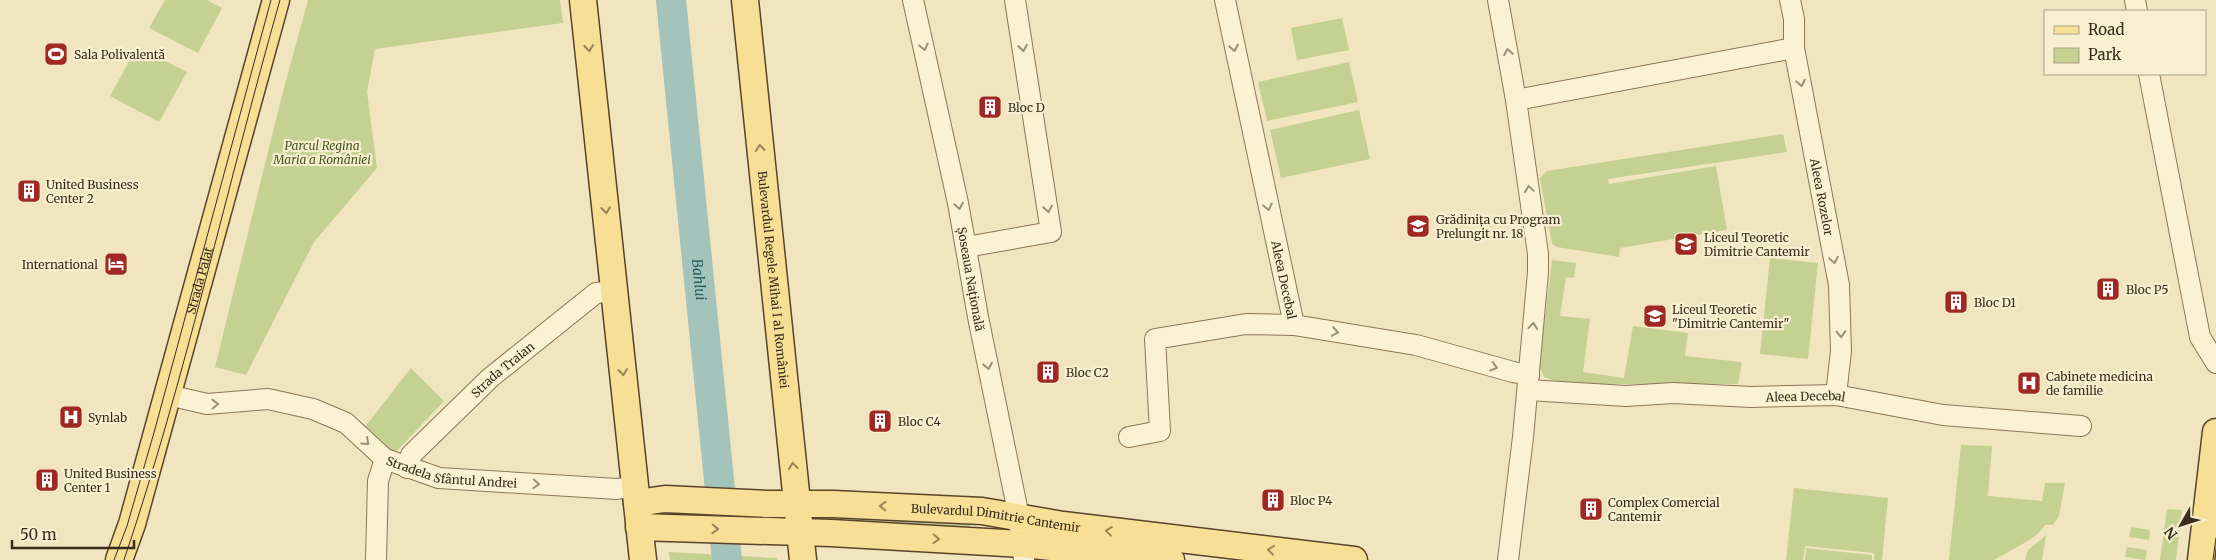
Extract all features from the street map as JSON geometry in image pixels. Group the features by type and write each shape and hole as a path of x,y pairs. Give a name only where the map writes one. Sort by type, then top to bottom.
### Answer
{"main road":[{"name":"Strada Palat","path":"119,560 132,524 276,0"},
{"path":"583,0 643,560"},
{"name":"Bulevardul Regele Mihai I al României","path":"745,0 803,560"},
{"path":"2201,560 2216,432"},
{"name":"Bulevardul Dimitrie Cantemir","path":"637,505 665,499 982,511 1073,526 1354,560"},
{"name":"Bulevardul Dimitrie Cantemir","path":"637,505 666,527 800,532 1024,552 1171,560"}],"street":[{"name":"Șoseaua Națională","path":"913,0 933,84 966,247 1019,517 1024,552"},
{"path":"966,247 1051,232 1015,0"},
{"name":"Aleea Decebal","path":"1225,0 1294,325 1416,345 1513,372 1528,382 1626,396 1673,393 1751,397 1836,396 1942,415 2081,426"},
{"path":"1498,0 1516,100 1538,254 1528,382 1508,560"},
{"name":"Aleea Rozelor","path":"1790,0 1794,19 1794,48 1839,285 1841,351 1836,396"},
{"path":"1516,100 1794,48"},
{"path":"2149,75 2200,337 2216,363"},
{"name":"Strada Traian","path":"407,468 411,455 490,378 596,293 614,291"},
{"path":"1129,438 1160,431 1155,339 1246,324 1294,325"},
{"name":"Stradela Sfântul Andrei","path":"168,395 207,404 268,399 313,409 346,423 385,459 439,478 617,489 637,505"},
{"path":"376,560 378,482 385,459"}],"green space":[{"path":"165,0 207,0 222,8 198,53 149,28"},
{"name":"Parcul Regina Maria a României","path":"308,0 560,0 563,23 375,49 367,92 377,168 314,242 246,375 215,367 281,99"},
{"path":"1342,18 1349,50 1297,60 1291,28"},
{"path":"137,47 187,72 159,122 110,96"},
{"path":"1349,62 1358,102 1267,121 1258,82"},
{"path":"1359,110 1370,159 1281,178 1270,130"},
{"path":"1783,134 1787,152 1608,179 1609,184 1716,166 1727,230 1620,248 1619,257 1557,247 1552,244 1540,178 1547,171"},
{"path":"1770,258 1818,263 1808,359 1760,354"},
{"path":"1552,260 1576,263 1574,278 1566,277 1560,316 1590,319 1583,372 1624,378 1633,326 1688,333 1685,356 1742,362 1738,384 1564,384 1544,377 1539,366"},
{"path":"411,368 444,401 392,456 364,428"},
{"path":"1961,445 1992,446 1988,496 2042,501 2045,483 2065,483 2059,516 2053,525 2045,525 2038,534 1994,560 1949,560"},
{"path":"1794,488 1888,498 1882,560 1874,560 1874,553 1805,546 1803,560 1786,560"},
{"path":"2167,509 2182,510 2176,560 2160,560"},
{"path":"841,515 970,522 969,532 841,525"},
{"path":"2131,527 2150,530 2149,540 2129,537"},
{"path":"2046,535 2042,560 2025,560 2028,550"},
{"path":"2127,547 2147,550 2145,560 2125,557"},
{"path":"1806,548 1872,555 1872,560 1805,560"},
{"path":"669,552 777,558 777,560 670,560"}],"waterway":[{"name":"Bahlui","path":"671,0 727,560"}],"tram line":[{"path":"114,560 127,526 155,429 271,0"},
{"path":"124,560 187,351 280,0"},
{"path":"2213,560 2216,538"}],"place":[{"name":"Sala Polivalentă","path":"56,54"},
{"name":"Bloc D","path":"990,107"},
{"name":"United Business Center 2","path":"29,191"},
{"name":"Grădinița cu Program Prelungit nr. 18","path":"1418,226"},
{"name":"Liceul Teoretic Dimitrie Cantemir","path":"1686,244"},
{"name":"International","path":"116,264"},
{"name":"Bloc P5","path":"2108,289"},
{"name":"Bloc D1","path":"1956,302"},
{"name":"Liceul Teoretic \"Dimitrie Cantemir\"","path":"1655,316"},
{"name":"Bloc C2","path":"1048,372"},
{"name":"Cabinete medicina de familie","path":"2029,383"},
{"name":"Synlab","path":"71,417"},
{"name":"Bloc C4","path":"880,421"},
{"name":"United Business Center 1","path":"47,480"},
{"name":"Bloc P4","path":"1273,500"},
{"name":"Complex Comercial Cantemir","path":"1591,509"}]}
